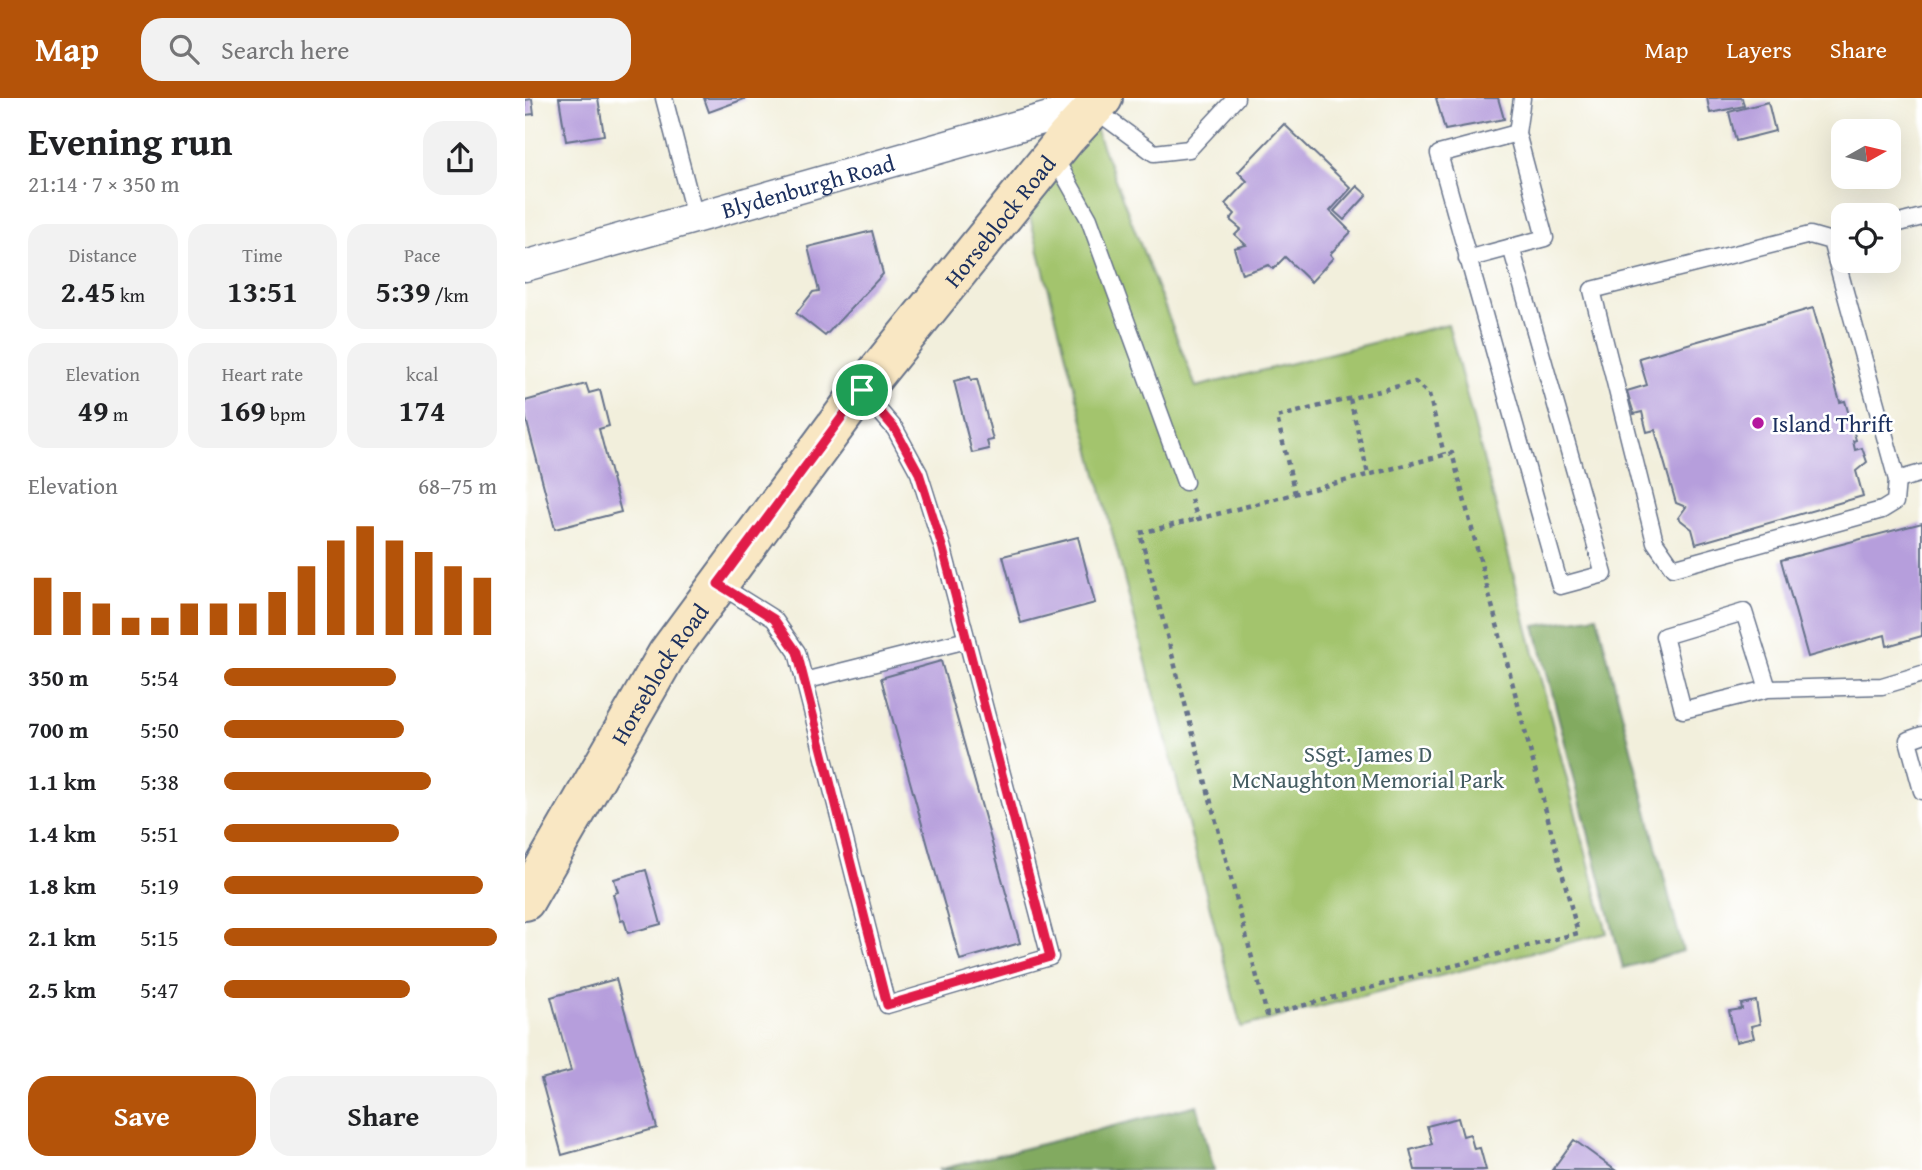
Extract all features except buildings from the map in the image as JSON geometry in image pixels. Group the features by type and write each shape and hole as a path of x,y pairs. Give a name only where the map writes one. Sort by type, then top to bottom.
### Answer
{"street":[{"name":"Blydenburgh Road","path":"525,266 1098,103"},
{"name":"Horseblock Road","path":"525,901 667,654 862,390 1098,103"}],"lane":[{"path":"664,98 695,217"},
{"path":"1098,103 1154,153 1189,149 1236,98"},
{"path":"1467,259 1545,238 1517,132 1522,98"},
{"path":"1511,247 1604,573 1560,586 1439,153 1517,132"},
{"path":"1053,155 1089,219 1185,482"},
{"path":"1901,223 1922,217"},
{"path":"1831,239 1810,235 1592,290 1655,542 1673,568 1882,510 1895,502 1897,480 1845,273"},
{"path":"718,584 780,626 797,652 887,1005 1050,957 967,640 919,473 895,429 862,390"},
{"path":"1897,480 1922,473"},
{"path":"1768,689 1744,612 1664,636 1683,710 1768,689 1882,686 1922,674"},
{"path":"804,681 967,640"},
{"path":"1922,735 1908,740 1922,791"}],"path":[{"path":"1295,494 1277,417 1415,382 1423,386 1429,394 1444,454"},
{"path":"1349,399 1368,474"},
{"path":"1452,453 1578,933 1267,1015 1140,533 1368,474 1452,453"},
{"path":"1185,482 1198,519"}],"green space":[{"name":"SSgt. James D McNaughton Memorial Park","path":"1095,128 1196,387 1448,324 1607,933 1241,1027 1026,202"},
{"path":"1597,616 1683,951 1623,968 1535,626"},
{"path":"1197,1105 1214,1170 938,1170"}],"place":[{"name":"Island Thrift","path":"1758,423"}],"route":[{"path":"862,390 895,429 919,473 943,549 1050,957 887,1005 797,652 774,619 718,584 862,390"}]}
